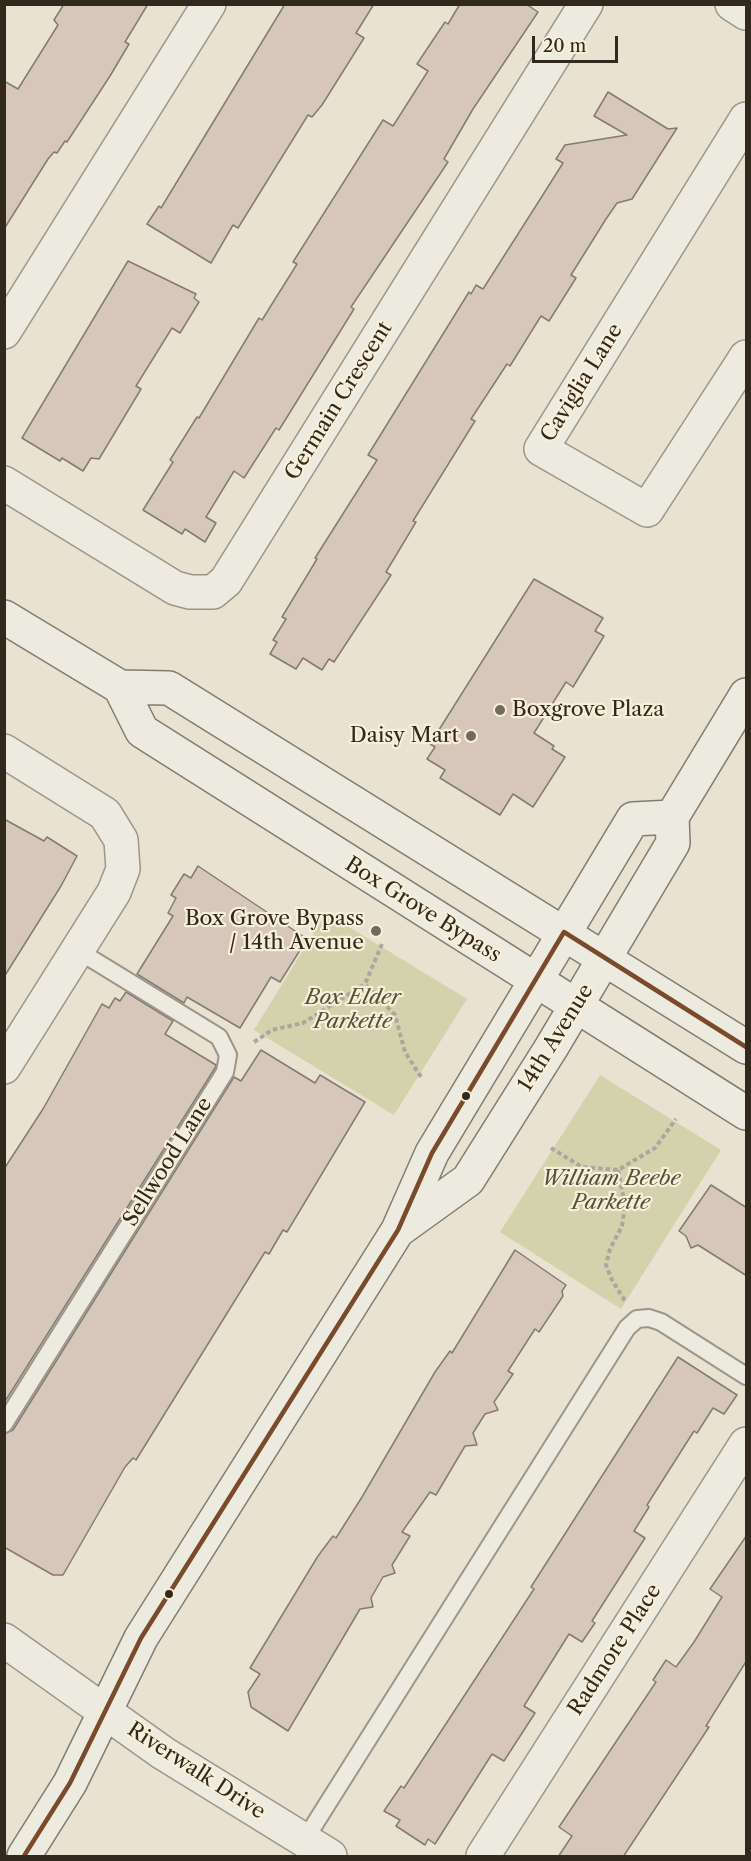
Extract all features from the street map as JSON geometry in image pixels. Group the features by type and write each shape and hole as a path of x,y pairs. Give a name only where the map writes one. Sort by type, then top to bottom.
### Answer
{"main road":[{"path":"4,332 209,4"},
{"name":"Germain Crescent","path":"4,483 175,588 190,592 213,592 226,581 586,4"},
{"path":"732,4 747,13"},
{"name":"Caviglia Lane","path":"747,119 541,449 647,510 747,357"},
{"path":"4,617 120,687 169,688 747,1047"},
{"name":"Box Grove Bypass","path":"120,687 142,731 747,1113"},
{"name":"14th Avenue","path":"398,1230 468,1180 576,1006 673,843 672,817 747,695"},
{"path":"4,751 105,814 121,840 123,869 114,892 4,1067"},
{"name":"14th Avenue","path":"24,1857 70,1783 141,1638 398,1230 432,1153 534,980 633,819 672,817"},
{"name":"Radmore Place","path":"483,1857 747,1444"},
{"name":"Riverwalk Drive","path":"4,1640 163,1753 317,1849"}],"lane":[{"name":"Sellwood Lane","path":"4,1424 225,1072 228,1055 219,1038 77,950"},
{"path":"317,1849 627,1328 638,1319 649,1318 661,1322 747,1376"}],"path":[{"path":"254,1042 272,1030 303,1023 365,984 382,944"},
{"path":"365,984 394,1015 405,1052 421,1077"},
{"path":"551,1148 582,1167 618,1170 656,1148 676,1119"},
{"path":"618,1170 625,1205 622,1226 610,1249 606,1265 612,1280 629,1307"}],"green space":[{"name":"Box Elder Parkette","path":"326,913 467,999 394,1115 254,1030"},
{"name":"William Beebe Parkette","path":"600,1075 721,1150 621,1309 500,1232"}],"building":[{"path":"64,4 148,4 125,42 129,44 110,76 67,142 65,141 57,153 54,152 48,159 4,229 4,81 18,89 58,25 54,20"},
{"path":"285,4 374,4 356,33 364,38 322,105 312,117 308,115 238,228 233,225 211,263 147,224 159,206 161,208"},
{"path":"460,4 526,4 538,12 473,109 444,159 448,162 351,307 354,309 279,430 276,428 244,478 234,471 206,517 216,523 205,542 185,529 182,534 143,510 173,462 170,460 197,417 199,418 259,318 262,320 297,264 293,262 383,120 393,126 428,71 417,64 445,22 448,24"},
{"path":"608,92 668,129 677,128 632,199 617,203 606,219 571,275 576,278 549,321 541,316 510,366 507,364 471,419 475,421 413,521 416,522 386,572 391,575 334,662 329,659 322,670 303,658 296,669 270,654 277,642 273,640 286,619 282,617 317,559 315,558 377,460 368,455 469,292 471,294 476,285 483,289 539,201 563,163 556,159 565,145 627,135 594,116"},
{"path":"128,261 196,294 194,298 199,302 180,333 172,328 136,386 141,389 99,459 91,458 83,471 62,458 60,461 22,438"},
{"name":"Boxgrove Plaza","path":"534,579 603,618 595,631 604,636 573,687 566,682 534,733 554,746 552,749 565,757 533,807 513,794 500,815 440,778 445,770 427,759 435,747 430,744"},
{"path":"4,819 44,841 47,837 77,856 4,977"},
{"path":"198,866 307,939 280,982 271,977 240,1028 187,997 184,1003 137,974 173,916 168,913 176,898 171,895 184,874 191,878"},
{"path":"126,992 173,1021 165,1034 216,1065 4,1403 4,1169 43,1109 102,1004 109,1008 115,998 120,1001"},
{"path":"261,1050 315,1083 320,1075 365,1102 287,1232 283,1230 269,1254 265,1252 136,1460 133,1458 125,1467 63,1575 53,1575 4,1547 4,1434 13,1430 234,1077 241,1081"},
{"path":"711,1185 747,1208 747,1276 698,1245 691,1248 686,1236 679,1231"},
{"path":"515,1250 566,1285 562,1291 563,1296 539,1332 535,1329 508,1371 513,1374 494,1402 498,1410 485,1414 473,1433 477,1445 465,1446 436,1495 430,1492 402,1532 410,1536 392,1565 395,1573 383,1577 371,1598 373,1607 360,1609 288,1731 251,1707 248,1692 260,1674 250,1668 318,1556 333,1536 336,1538 362,1497 435,1372 450,1351 452,1353"},
{"path":"678,1357 737,1395 724,1414 713,1408 697,1433 694,1431 647,1505 649,1507 634,1531 645,1538 592,1621 595,1623 582,1642 569,1634 524,1706 535,1713 504,1761 492,1754 435,1844 428,1839 425,1845 396,1826 400,1820 384,1811 401,1786 404,1788 534,1589 531,1587"},
{"path":"747,1535 747,1660 706,1726 709,1727 623,1857 558,1857 572,1836 559,1827 656,1682 653,1680 666,1660 676,1667 694,1642 722,1597 710,1589"}],"transit line":[{"path":"24,1856 70,1783 141,1638 398,1230 432,1153 564,932 746,1047"}],"place":[{"name":"Boxgrove Plaza","path":"500,710"},
{"name":"Daisy Mart","path":"471,736"},
{"name":"Box Grove Bypass / 14th Avenue","path":"376,931"}]}
